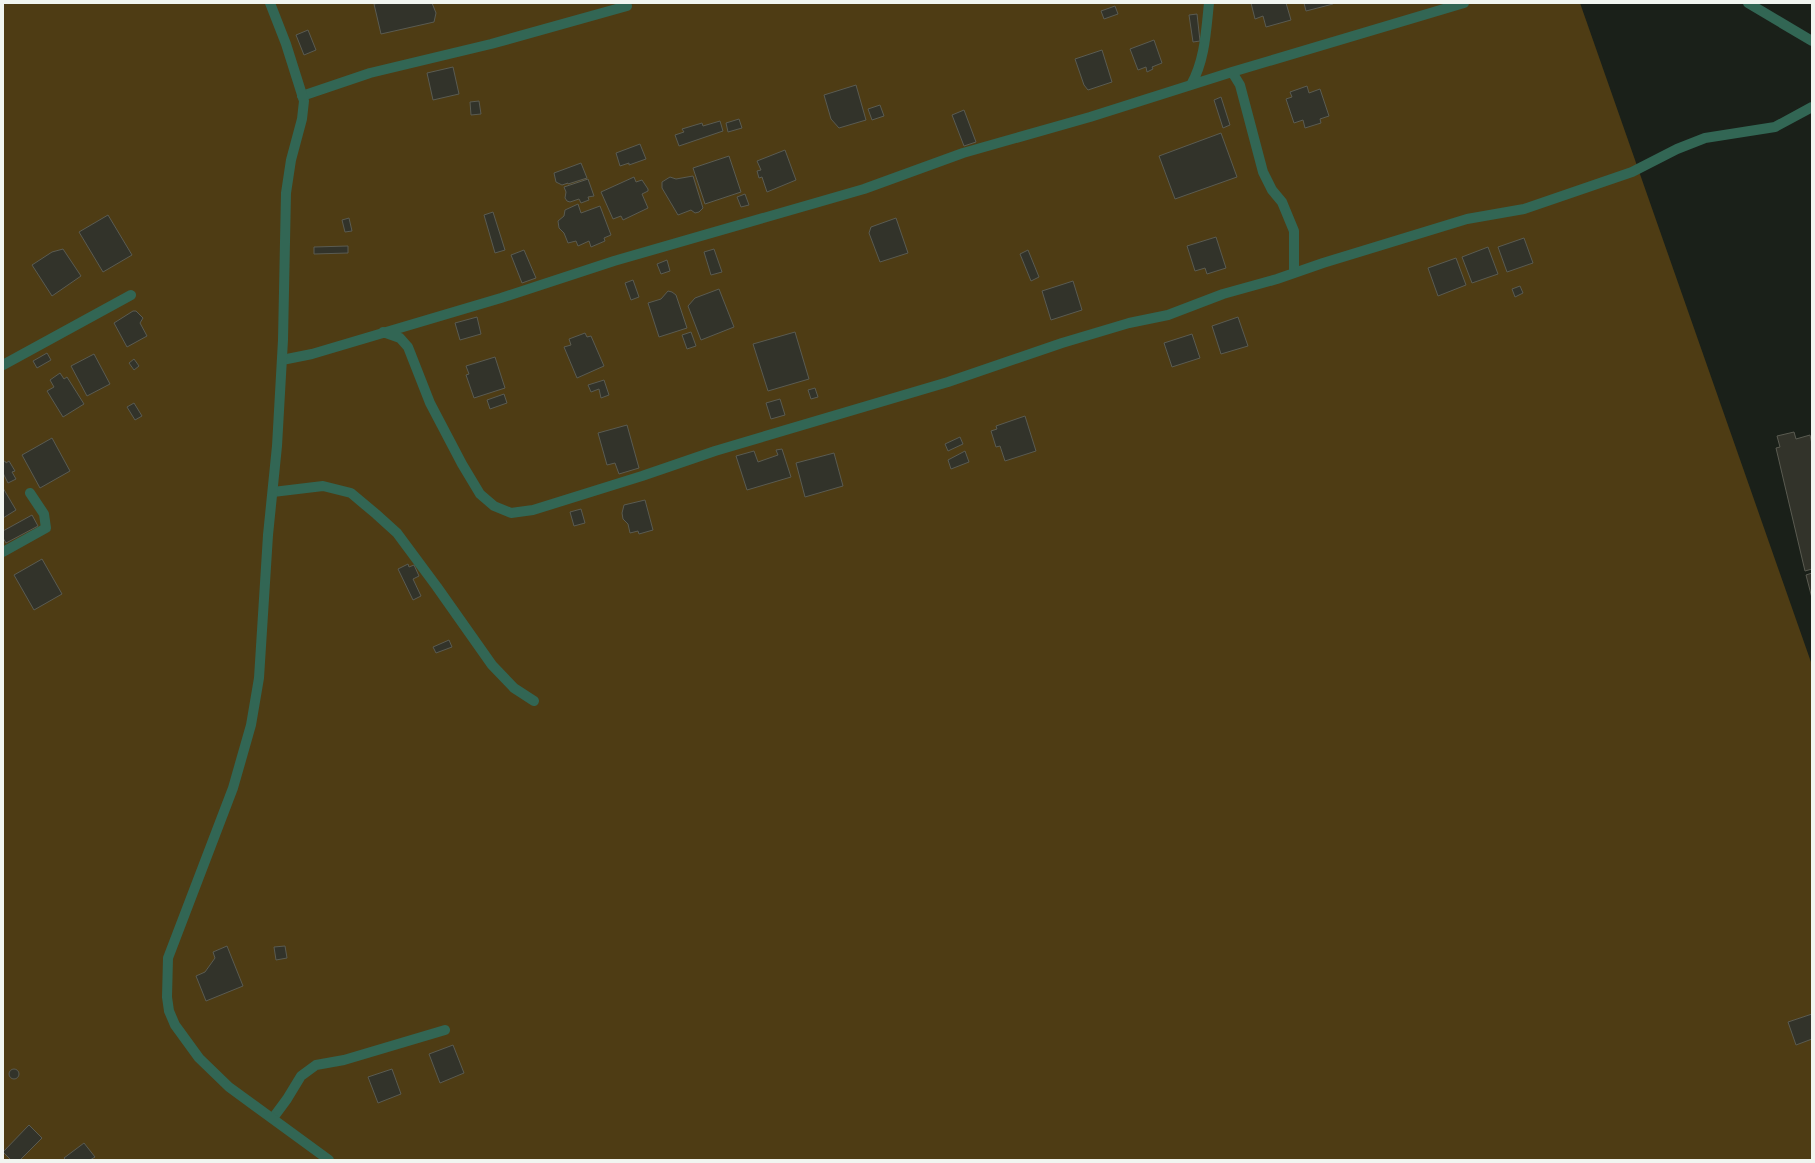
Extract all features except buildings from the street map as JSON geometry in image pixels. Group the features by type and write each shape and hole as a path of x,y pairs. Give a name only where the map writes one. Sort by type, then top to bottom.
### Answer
{"street":[{"path":"270,3 286,44 304,101 302,119 291,160 286,193 282,360 277,446 259,678 251,725 233,788 168,958 167,997 169,1011 175,1025 199,1058 229,1087 329,1160"},
{"path":"1190,85 1198,72 1205,44 1209,3"},
{"path":"282,360 312,354 501,298 614,261 864,189 963,153 1090,117 1232,72 1464,3"},
{"path":"1748,3 1812,41"},
{"path":"302,96 370,73 491,44 627,6"},
{"path":"1232,72 1240,85 1263,172 1272,190 1282,202 1294,231 1294,273"},
{"path":"383,332 400,338 408,347 430,403 462,464 480,494 494,506 511,513 533,510 642,476 715,451 948,382 1092,334 1129,323 1168,315 1223,294 1467,219 1524,209 1632,172 1677,149 1705,138 1775,127 1812,107"},
{"path":"3,364 131,295"},
{"path":"273,492 291,488 323,486 351,493 397,533 492,665 514,688 534,701"},
{"path":"3,552 46,528 44,514 30,493"},
{"path":"273,1118 300,1076 316,1065 344,1060 444,1030"}],"shaded area":[{"path":"3,3 1580,3 1812,665 1812,1160 3,1160"}]}
